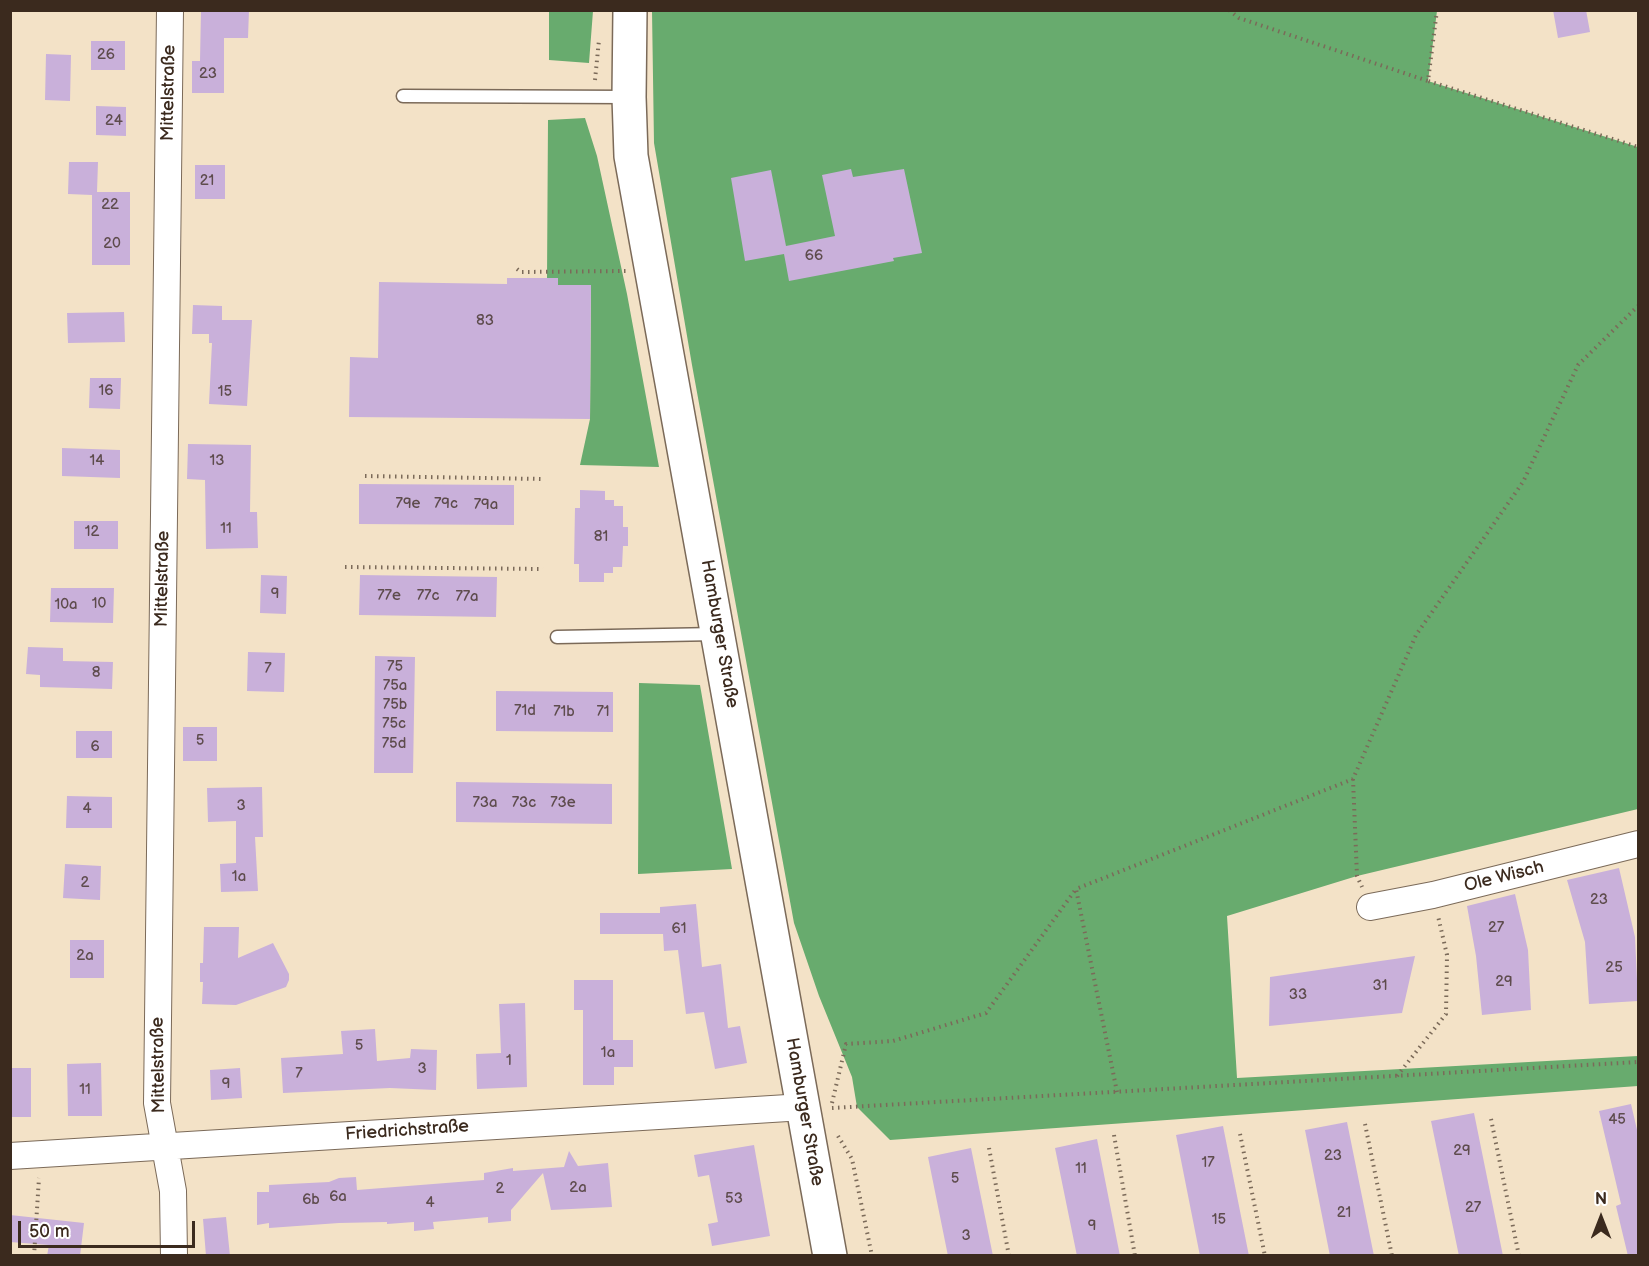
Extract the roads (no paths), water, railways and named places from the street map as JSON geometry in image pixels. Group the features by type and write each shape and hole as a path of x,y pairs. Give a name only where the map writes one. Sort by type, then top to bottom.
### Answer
{"main road":[{"name":"Hamburger Straße","path":"630,10 631,156 719,634 823,1111 830,1256"}],"street":[{"name":"Mittelstraße","path":"170,10 157,1103 173,1191 174,1256"},
{"name":"Ole Wisch","path":"1370,907 1433,895 1638,844"},
{"name":"Friedrichstraße","path":"10,1156 823,1111"}],"lane":[{"path":"403,96 629,97"},
{"path":"557,638 719,634"}]}
